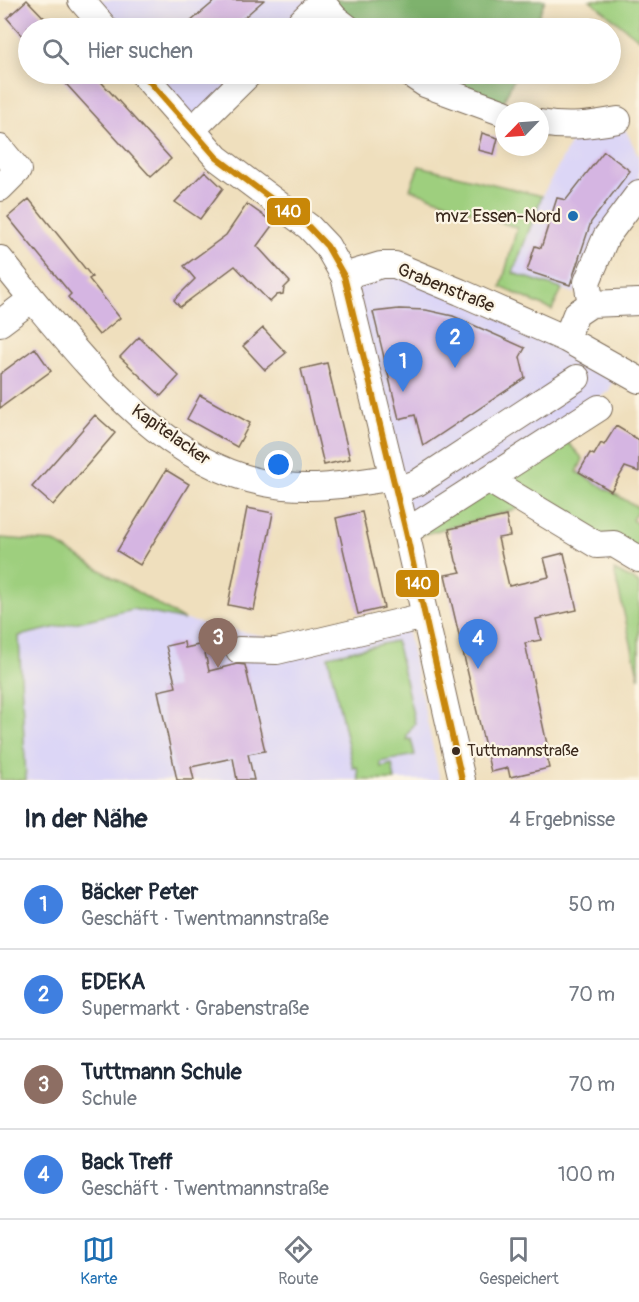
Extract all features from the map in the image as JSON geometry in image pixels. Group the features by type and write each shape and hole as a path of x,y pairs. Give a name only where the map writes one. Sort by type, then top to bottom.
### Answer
{"street":[{"path":"81,0 96,18"},
{"path":"305,18 321,1 335,18"},
{"path":"152,84 217,158 309,226 327,246 344,276 395,483 462,780"},
{"path":"192,130 239,84"},
{"path":"425,84 495,110"},
{"path":"549,125 590,125 618,120"},
{"path":"0,148 18,170 0,188"},
{"path":"591,304 587,282 606,237 639,193"},
{"name":"Kapitelacker","path":"0,259 99,376 136,412 194,455 226,471 266,483 303,487 417,483 577,378"},
{"name":"Grabenstraße","path":"344,276 381,265 395,265 566,339 639,379"},
{"path":"0,323 32,299"},
{"path":"566,339 576,314 591,304 639,302"},
{"path":"406,531 489,480 598,408"},
{"path":"489,480 597,545 614,544 639,559"},
{"path":"239,650 277,651 425,616"}],"shaded area":[{"path":"86,0 317,0 300,18 101,18"},
{"path":"157,84 235,84 192,125"},
{"path":"624,127 639,157 639,182 596,240 575,294 513,273 542,196 577,131"},
{"path":"383,268 617,370 609,391 406,519 349,277"},
{"path":"133,609 292,642 404,615 440,780 26,780 19,636"}],"green space":[{"path":"325,0 545,0 538,18 344,18"},
{"path":"590,0 639,0 639,39 621,25 621,18 613,18"},
{"path":"440,84 511,84 503,102 495,103"},
{"path":"419,166 542,196 513,273 562,289 552,310 501,287 517,228 410,189"},
{"path":"554,427 583,459 577,472 639,508 632,520 639,525 639,576 524,507 410,538"},
{"path":"0,538 54,542 184,620 133,609 19,636 26,780 0,780"},
{"path":"614,570 639,583 639,678"},
{"path":"396,641 415,723 407,735 407,740 411,739 415,755 380,762 381,767 392,764 395,780 359,780 357,767 353,768 328,656"}],"building":[{"path":"27,0 44,18 18,18 18,31 7,18"},
{"path":"216,0 264,0 243,18 195,18"},
{"path":"66,84 103,84 171,159 151,177"},
{"path":"482,133 495,137 494,154 478,150"},
{"name":"mvz Essen-Nord","path":"604,151 630,171 591,222 570,285 527,271 535,246 541,248 557,198 566,200"},
{"path":"205,171 223,188 200,219 175,202"},
{"path":"29,199 92,277 89,279 120,318 99,335 68,297 71,294 8,217"},
{"path":"247,204 274,223 257,246 290,282 284,288 283,294 277,295 270,302 235,266 180,307 174,300 195,279 184,266 226,235"},
{"path":"399,309 426,310 453,316 525,348 520,357 525,378 423,446 415,415 399,419 373,312"},
{"path":"263,328 286,353 265,370 243,346"},
{"path":"139,337 179,376 161,396 120,357"},
{"path":"35,348 51,371 0,408 0,374"},
{"path":"327,363 350,459 324,465 301,369"},
{"path":"200,395 250,423 237,447 187,419"},
{"path":"95,415 115,433 53,505 32,487"},
{"path":"616,426 639,440 639,472 625,467 611,491 579,472 590,453 594,455 601,443 604,445"},
{"path":"166,470 189,484 140,565 117,551"},
{"path":"247,508 273,513 254,610 228,605"},
{"path":"362,512 384,608 358,614 336,518"},
{"path":"506,516 510,536 498,538 509,586 549,577 544,558 564,553 577,610 536,619 541,640 525,643 550,758 547,759 549,768 510,777 508,768 491,772 445,575 461,572 456,561 449,529"},
{"path":"184,642 185,648 203,644 209,671 237,664 245,665 265,751 248,754 254,780 237,780 233,758 191,767 194,780 177,780 158,691 176,687 166,646"}],"transit line":[{"name":"140","path":"152,84 217,158 309,227 327,246 344,276 406,532 462,780"}],"place":[{"name":"mvz Essen-Nord","path":"573,216"},
{"name":"EDEKA","path":"455,368"},
{"name":"Bäcker Peter","path":"403,392"},
{"name":"Tuttmann Schule","path":"218,668"},
{"name":"Back Treff","path":"478,669"},
{"name":"Tuttmannstraße","path":"456,751"}]}
